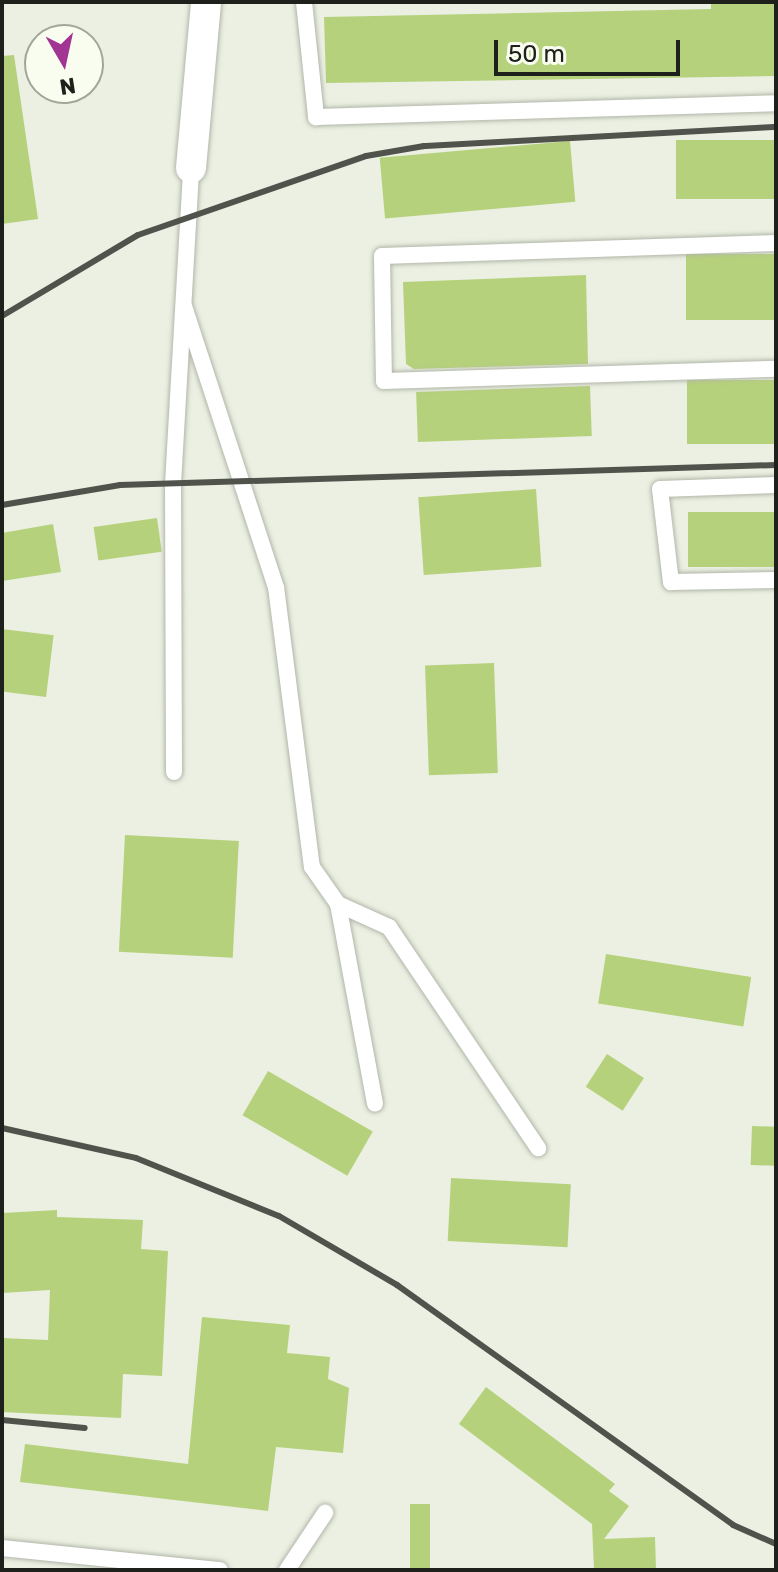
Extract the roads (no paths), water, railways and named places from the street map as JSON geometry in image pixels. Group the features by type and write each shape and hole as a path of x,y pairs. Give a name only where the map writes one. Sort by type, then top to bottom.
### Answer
{"street":[{"path":"191,168 206,2"}],"lane":[{"path":"304,2 316,117 776,103"},
{"path":"174,772 173,484 191,168"},
{"path":"776,243 382,256 384,381 776,369"},
{"path":"184,306 276,587 312,867 338,904 375,1104"},
{"path":"776,485 660,489 671,582 776,580"},
{"path":"338,904 389,927 538,1148"},
{"path":"287,1570 325,1513"},
{"path":"2,1548 220,1570"}],"railway":[{"path":"2,316 138,235 366,156 424,146 776,127"},
{"path":"2,505 120,485 776,465"},
{"path":"2,1128 136,1158 279,1216 397,1285 733,1525 776,1544"},
{"path":"2,1420 85,1428"}]}
